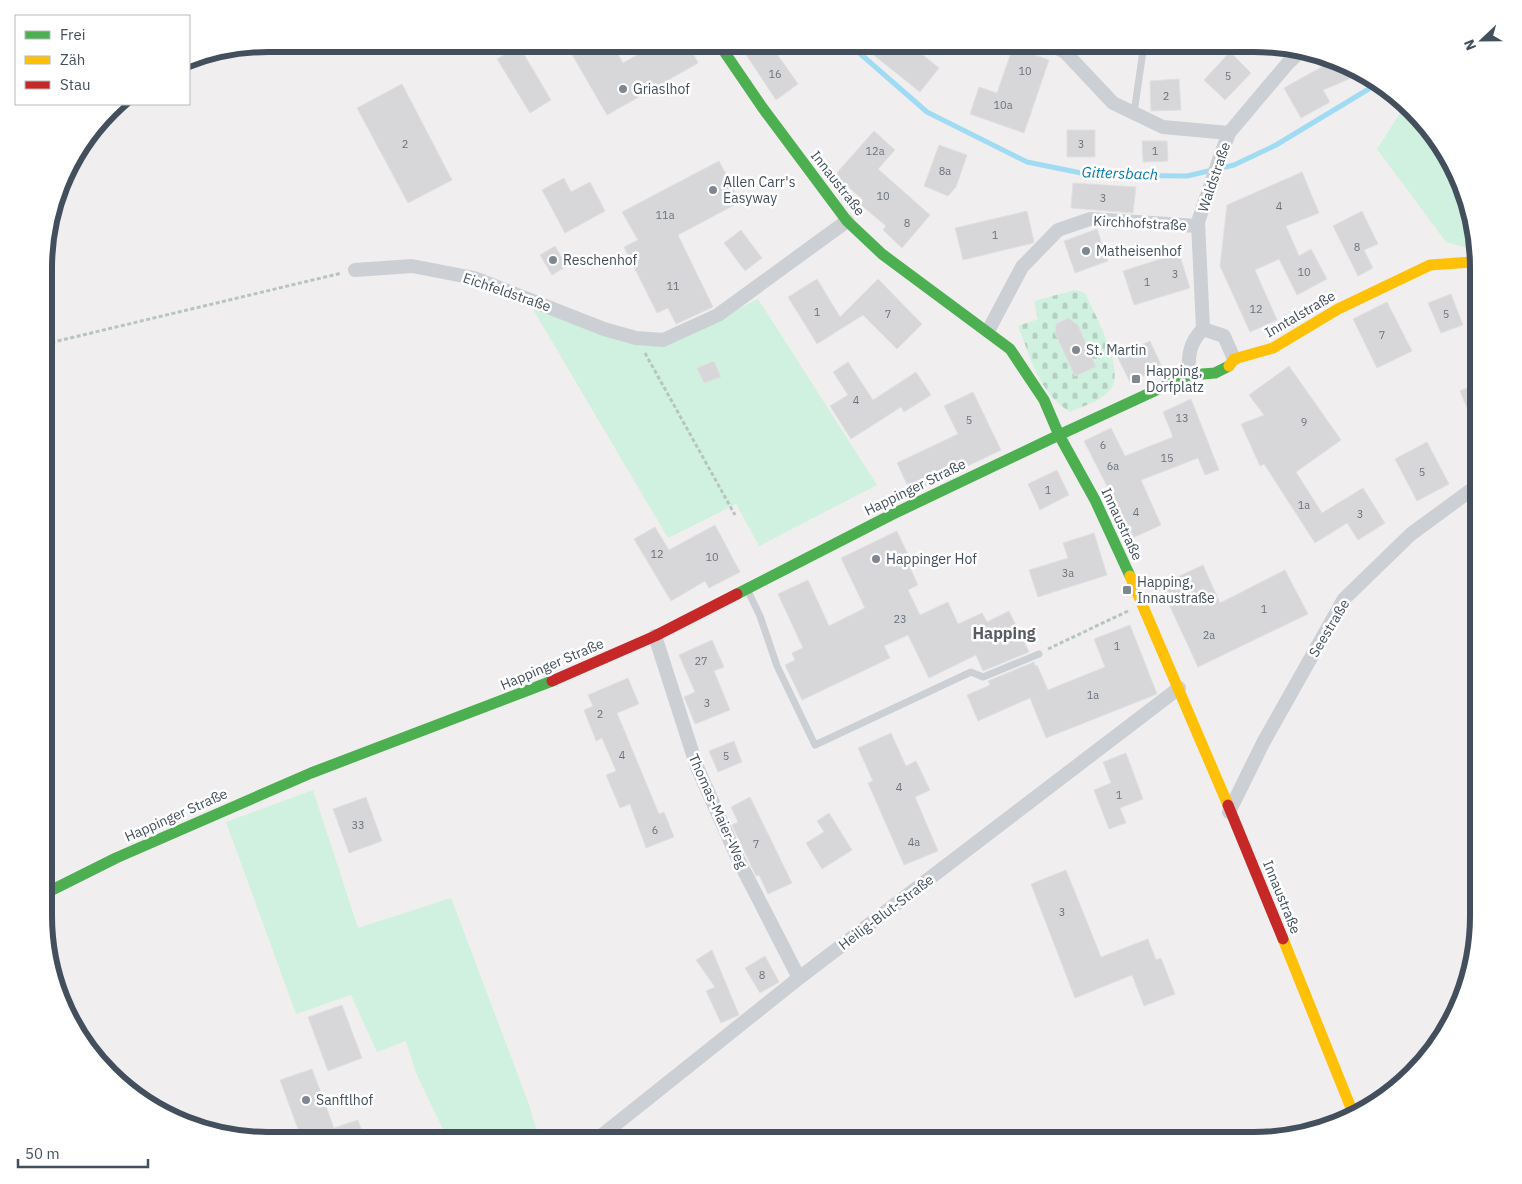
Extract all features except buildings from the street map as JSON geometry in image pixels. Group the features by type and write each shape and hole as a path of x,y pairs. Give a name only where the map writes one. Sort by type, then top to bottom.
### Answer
{"street":[{"name":"Innaustraße","path":"724,52 762,107 847,221 882,254 1010,349 1044,400 1059,434 1095,500 1180,688 1351,1108"},
{"path":"1065,52 1113,104 1163,127 1229,133"},
{"name":"Waldstraße","path":"1203,329 1198,226 1219,160 1229,133 1295,57"},
{"name":"Kirchhofstraße","path":"988,331 1022,267 1058,230 1090,219 1198,226"},
{"name":"Eichfeldstraße","path":"354,270 412,266 474,278 604,329 636,338 663,340 718,315 847,221"},
{"name":"Inntalstraße","path":"1059,434 1189,375 1214,373 1228,367 1234,359 1272,348 1338,309 1430,265 1470,262"},
{"path":"1189,375 1190,347 1195,337 1203,329 1224,336 1234,359"},
{"name":"Happinger Straße","path":"52,890 116,858 311,773 519,695 655,636 891,515 1059,434"},
{"name":"Seestraße","path":"1230,812 1263,744 1344,599 1411,534 1470,491"},
{"name":"Thomas-Maier-Weg","path":"655,636 697,767 739,861 799,978"},
{"name":"Heilig-Blut-Straße","path":"606,1132 799,978 1180,688"}],"lane":[{"path":"1134,114 1143,52"},
{"path":"747,589 760,616 777,666 815,745 971,672 983,677 1038,654"}],"path":[{"path":"52,343 354,270"},
{"path":"636,338 735,515"},
{"path":"1038,654 1143,604"}],"green space":[{"path":"1401,111 1425,137 1441,160 1458,199 1469,248 1446,242 1377,149"},
{"path":"1075,290 1085,293 1107,342 1115,370 1114,381 1106,394 1070,412 1059,404 1043,385 1018,326 1038,319 1034,301"},
{"path":"758,299 877,485 759,546 736,504 668,538 531,306 666,345"},
{"path":"313,790 358,928 451,898 527,1099 537,1132 444,1132 416,1073 406,1041 377,1052 351,995 296,1014 226,822"}],"waterway":[{"name":"Gittersbach","path":"858,52 927,112 1027,162 1091,175 1187,176 1234,165 1276,145 1371,87"}],"traffic: fast":[{"path":"724,52 762,107 847,221 882,254 1010,349 1044,400 1059,435 1095,500 1130,576"},
{"path":"737,594 891,515 1059,435 1189,375 1215,373 1229,366"},
{"path":"52,890 116,858 311,773 552,681"}],"traffic: slow":[{"path":"1229,366 1234,359 1273,348 1338,309 1430,265 1470,262"},
{"path":"1130,576 1228,805"},
{"path":"1283,939 1351,1108"}],"traffic: jam":[{"path":"552,681 655,636 737,594"},
{"path":"1228,805 1283,939"}],"place":[{"name":"Griaslhof","path":"623,89"},
{"name":"Allen Carr's Easyway","path":"713,190"},
{"name":"Matheisenhof","path":"1086,251"},
{"name":"Reschenhof","path":"553,260"},
{"name":"St. Martin","path":"1076,350"},
{"name":"Happing, Dorfplatz","path":"1136,379"},
{"name":"Happinger Hof","path":"876,559"},
{"name":"Happing, Innaustraße","path":"1127,590"},
{"name":"Sanftlhof","path":"306,1100"}],"district":[{"name":"Happing","path":"1004,633"}]}
